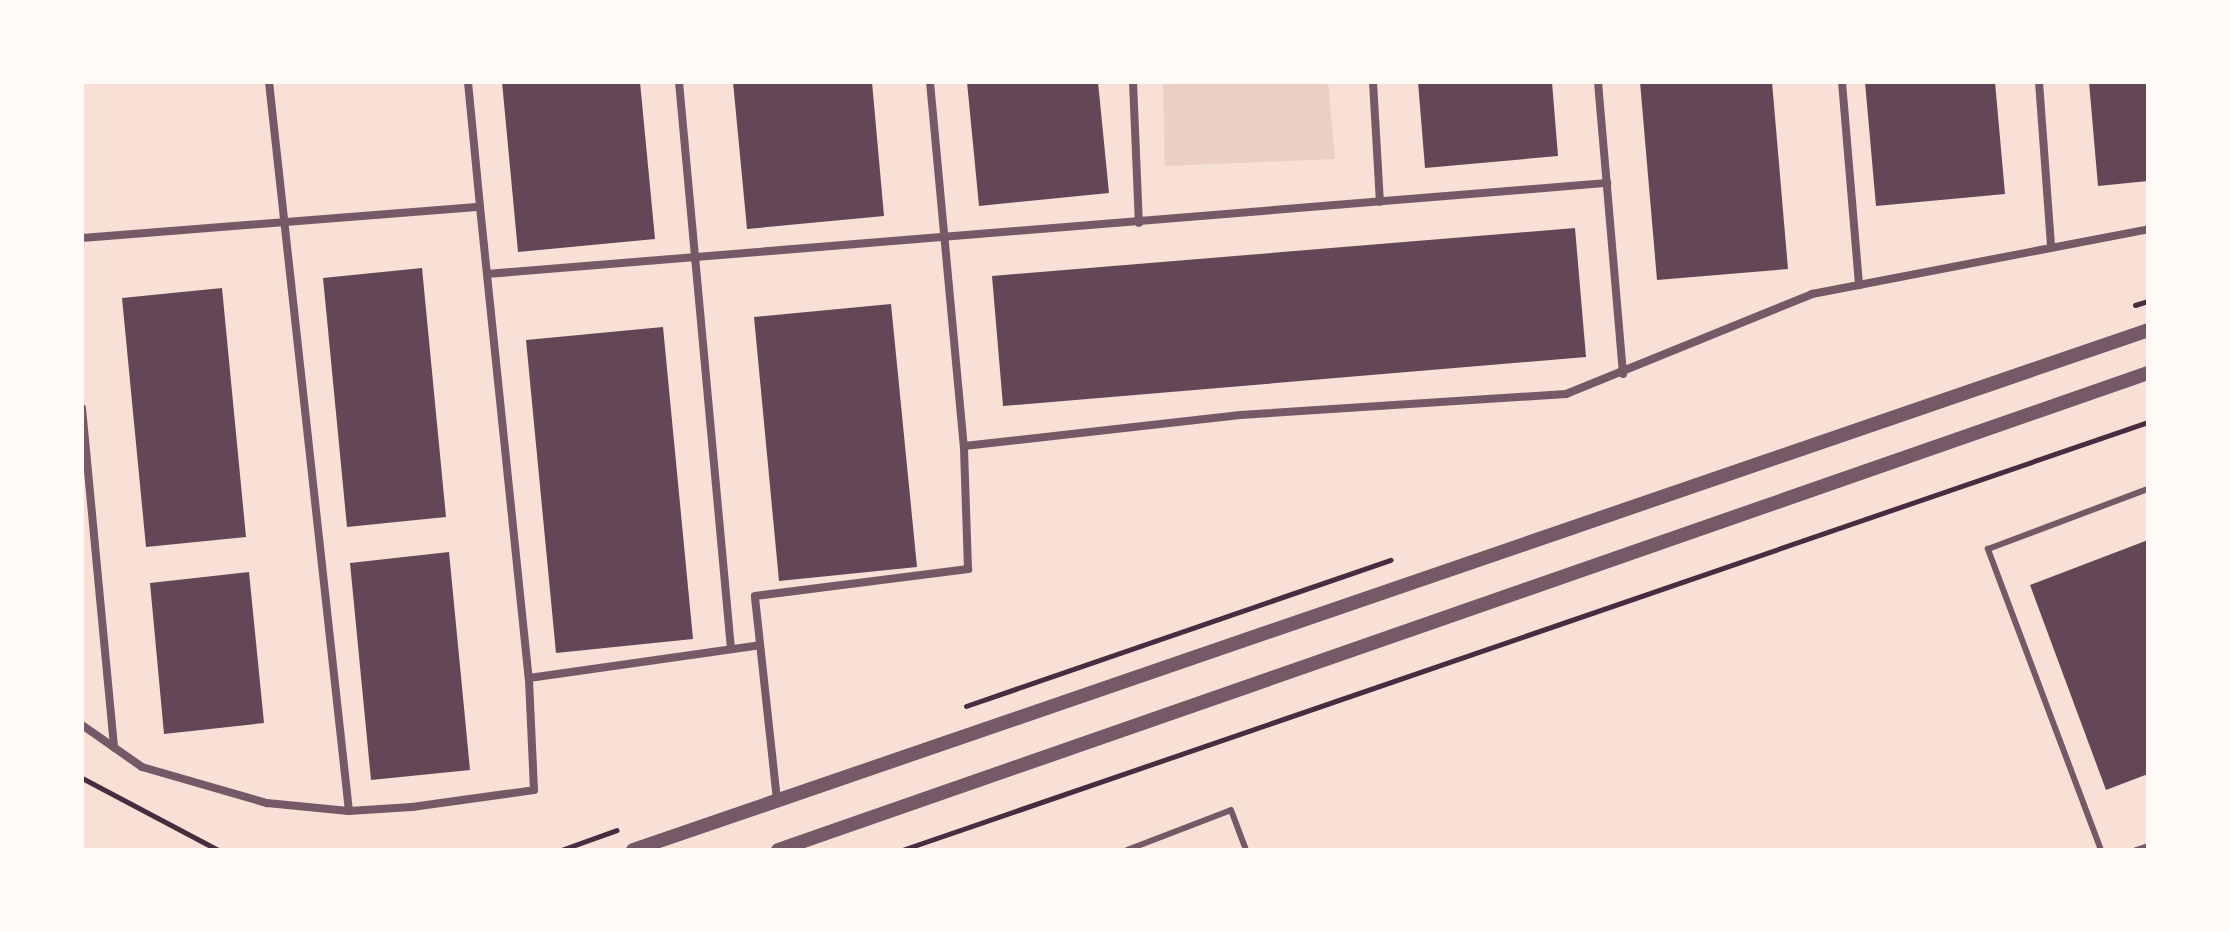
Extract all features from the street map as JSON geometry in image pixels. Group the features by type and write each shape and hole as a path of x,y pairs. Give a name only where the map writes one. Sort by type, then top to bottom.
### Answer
{"street":[{"path":"269,82 349,811"},
{"path":"82,725 142,767 267,803 349,811 534,790 529,678 468,82"},
{"path":"679,82 731,649"},
{"path":"777,800 755,596 968,569 964,446 930,82"},
{"path":"1133,82 1139,223"},
{"path":"1373,82 1380,202"},
{"path":"1598,82 1623,374"},
{"path":"1842,82 1859,285"},
{"path":"2039,82 2051,247"},
{"path":"487,274 945,240 1607,183"},
{"path":"82,238 480,207"},
{"path":"964,446 1240,415 1566,394 1623,374 1732,324 1812,294 2148,229"},
{"path":"633,850 2148,330"},
{"path":"778,850 2148,373"},
{"path":"82,408 114,747"},
{"path":"529,678 760,645"}],"lane":[{"path":"2101,850 1988,549 2148,489"},
{"path":"1127,850 1231,810 1246,850"},
{"path":"2136,850 2148,846"}],"path":[{"path":"902,850 2148,422"},
{"path":"82,778 218,850"}],"shaded area":[{"path":"1163,82 1328,82 1335,159 1165,166"}],"building":[{"path":"502,82 640,82 655,239 518,252"},
{"path":"733,82 872,82 884,216 747,229"},
{"path":"967,82 1098,82 1109,193 979,206"},
{"path":"1418,82 1552,82 1558,156 1425,168"},
{"path":"1640,82 1772,82 1788,269 1657,280"},
{"path":"1865,82 1995,82 2005,194 1876,206"},
{"path":"2089,82 2148,82 2148,181 2098,186"},
{"path":"1575,228 1586,357 1003,406 992,276"},
{"path":"422,268 446,517 347,527 323,278"},
{"path":"222,288 246,537 146,547 122,298"},
{"path":"891,304 917,567 779,581 754,317"},
{"path":"663,327 693,639 556,653 526,340"},
{"path":"2148,540 2148,774 2106,790 2030,585"},
{"path":"449,552 470,770 371,780 350,563"},
{"path":"249,572 264,723 164,734 150,583"}]}
